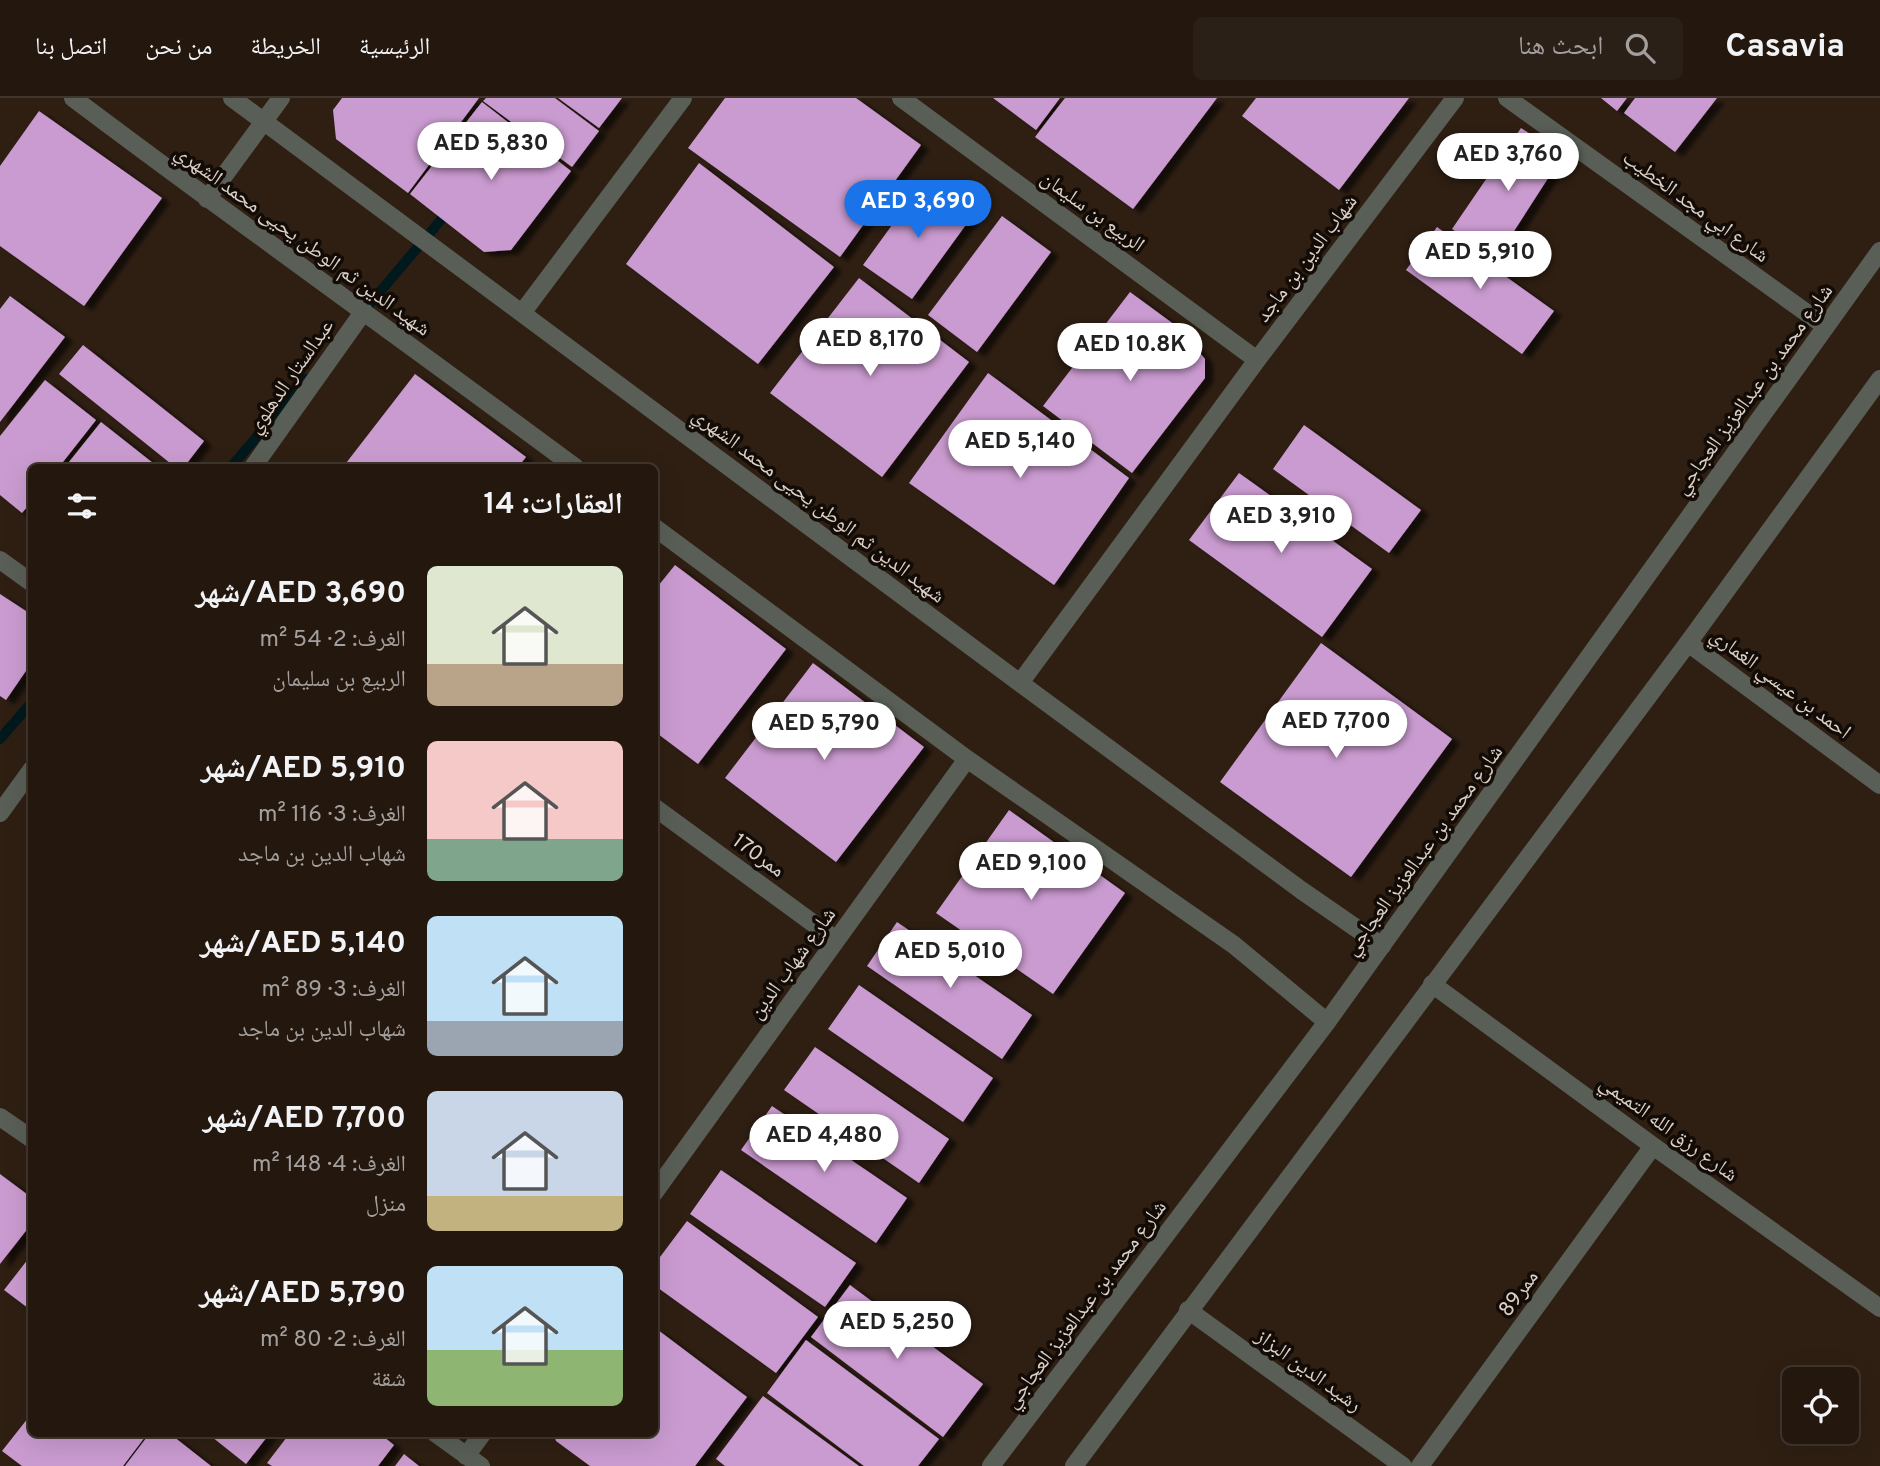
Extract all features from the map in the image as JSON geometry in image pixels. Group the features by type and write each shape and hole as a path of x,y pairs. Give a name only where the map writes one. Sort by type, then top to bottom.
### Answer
{"street":[{"name":"شهيد الدين ثم الوطن يحيى محمد الشهري","path":"74,98 207,199 571,464"},
{"name":"شهيد الدين ثم الوطن يحيى محمد الشهري","path":"232,98 1020,683 1301,890 1382,946"},
{"path":"207,199 281,98"},
{"path":"522,313 683,98"},
{"name":"الربيع بن سليمان","path":"901,98 1258,360"},
{"name":"شهاب الدين بن ماجد","path":"1020,683 1455,98"},
{"name":"شارع ابي مجد الخطيب","path":"1507,98 1825,326"},
{"name":"شارع محمد بن عبدالعزيز العجاجي","path":"991,1466 1327,1022 1880,251"},
{"name":"عبدالستار الدهلوي","path":"255,464 364,311"},
{"path":"1074,1466 1688,643 1880,379"},
{"path":"658,530 967,759 1234,945 1327,1022"},
{"path":"0,559 28,580"},
{"name":"احمد بن عيسي الغماري","path":"1688,643 1880,785"},
{"name":"شارع شهاب الدين","path":"658,1188 967,759"},
{"path":"0,813 28,774"},
{"name":"ممر170","path":"658,810 836,940"},
{"name":"شارع رزق الله التميمي","path":"1432,984 1880,1308"},
{"path":"0,1116 28,1136"},
{"name":"ممر89","path":"1420,1466 1653,1146"},
{"name":"رشيد الدين البزاز","path":"1188,1310 1403,1466"},
{"path":"441,1437 474,1461 481,1437"}],"building":[{"path":"342,98 479,98 408,193 336,139 333,110"},
{"path":"486,98 555,98 599,131 572,167 483,101"},
{"path":"558,98 622,98 599,128"},
{"path":"725,98 856,98 921,145 840,257 688,148"},
{"path":"993,98 1060,98 1036,130"},
{"path":"1065,98 1217,98 1133,209 1035,137"},
{"path":"1256,98 1409,98 1339,190 1242,116"},
{"path":"1601,98 1627,98 1617,111"},
{"path":"1635,98 1717,98 1675,152 1624,113"},
{"path":"482,102 571,171 511,250 484,252 410,194"},
{"path":"39,111 162,198 84,306 0,246 0,166"},
{"path":"1521,128 1563,155 1496,259 1452,229"},
{"path":"699,163 834,267 758,364 626,264"},
{"path":"924,181 973,215 912,299 863,265"},
{"path":"1002,216 1051,252 977,352 928,315"},
{"path":"1437,227 1554,311 1522,354 1406,270"},
{"path":"859,278 969,362 882,477 770,393"},
{"path":"1130,292 1179,328 1205,359 1205,378 1132,473 1043,406"},
{"path":"10,296 65,337 0,422 0,309"},
{"path":"83,345 204,441 186,464 171,464 59,374"},
{"path":"988,373 1129,478 1054,585 909,483"},
{"path":"415,374 526,457 520,464 345,464"},
{"path":"45,380 96,420 61,464 28,464 28,506 22,513 0,495 0,436"},
{"path":"101,422 154,464 67,464"},
{"path":"1304,425 1421,510 1389,553 1273,469"},
{"path":"1239,473 1372,569 1322,637 1189,540"},
{"path":"675,565 786,649 698,764 658,734 658,586"},
{"path":"0,594 28,612 28,668 6,700 0,696"},
{"path":"1321,643 1452,739 1351,877 1220,782"},
{"path":"813,663 924,747 836,862 725,778"},
{"path":"1009,810 1125,893 1053,994 936,913"},
{"path":"897,922 1032,1015 1002,1059 867,966"},
{"path":"859,985 993,1078 963,1122 828,1029"},
{"path":"815,1047 949,1139 919,1183 784,1090"},
{"path":"772,1106 907,1198 876,1243 741,1150"},
{"path":"721,1170 856,1263 825,1307 690,1214"},
{"path":"0,1174 28,1195 28,1228 0,1264"},
{"path":"687,1221 818,1317 776,1373 658,1288 658,1260"},
{"path":"28,1259 28,1308 4,1290"},
{"path":"850,1285 983,1384 943,1437 811,1337"},
{"path":"658,1330 747,1397 695,1466 590,1466 556,1441 554,1437 658,1437"},
{"path":"806,1340 939,1439 918,1466 864,1466 767,1393"},
{"path":"763,1396 859,1466 725,1466 716,1459"},
{"path":"28,1418 28,1437 145,1437 123,1466 22,1466 2,1451"},
{"path":"147,1437 174,1437 211,1466 125,1466"},
{"path":"212,1437 267,1437 246,1464"},
{"path":"287,1437 384,1437 394,1445 378,1466 272,1466 267,1463"},
{"path":"404,1454 419,1466 395,1466"}],"waterway":[{"path":"362,313 451,208"},
{"path":"234,464 306,379"},
{"path":"0,739 28,707"}]}
